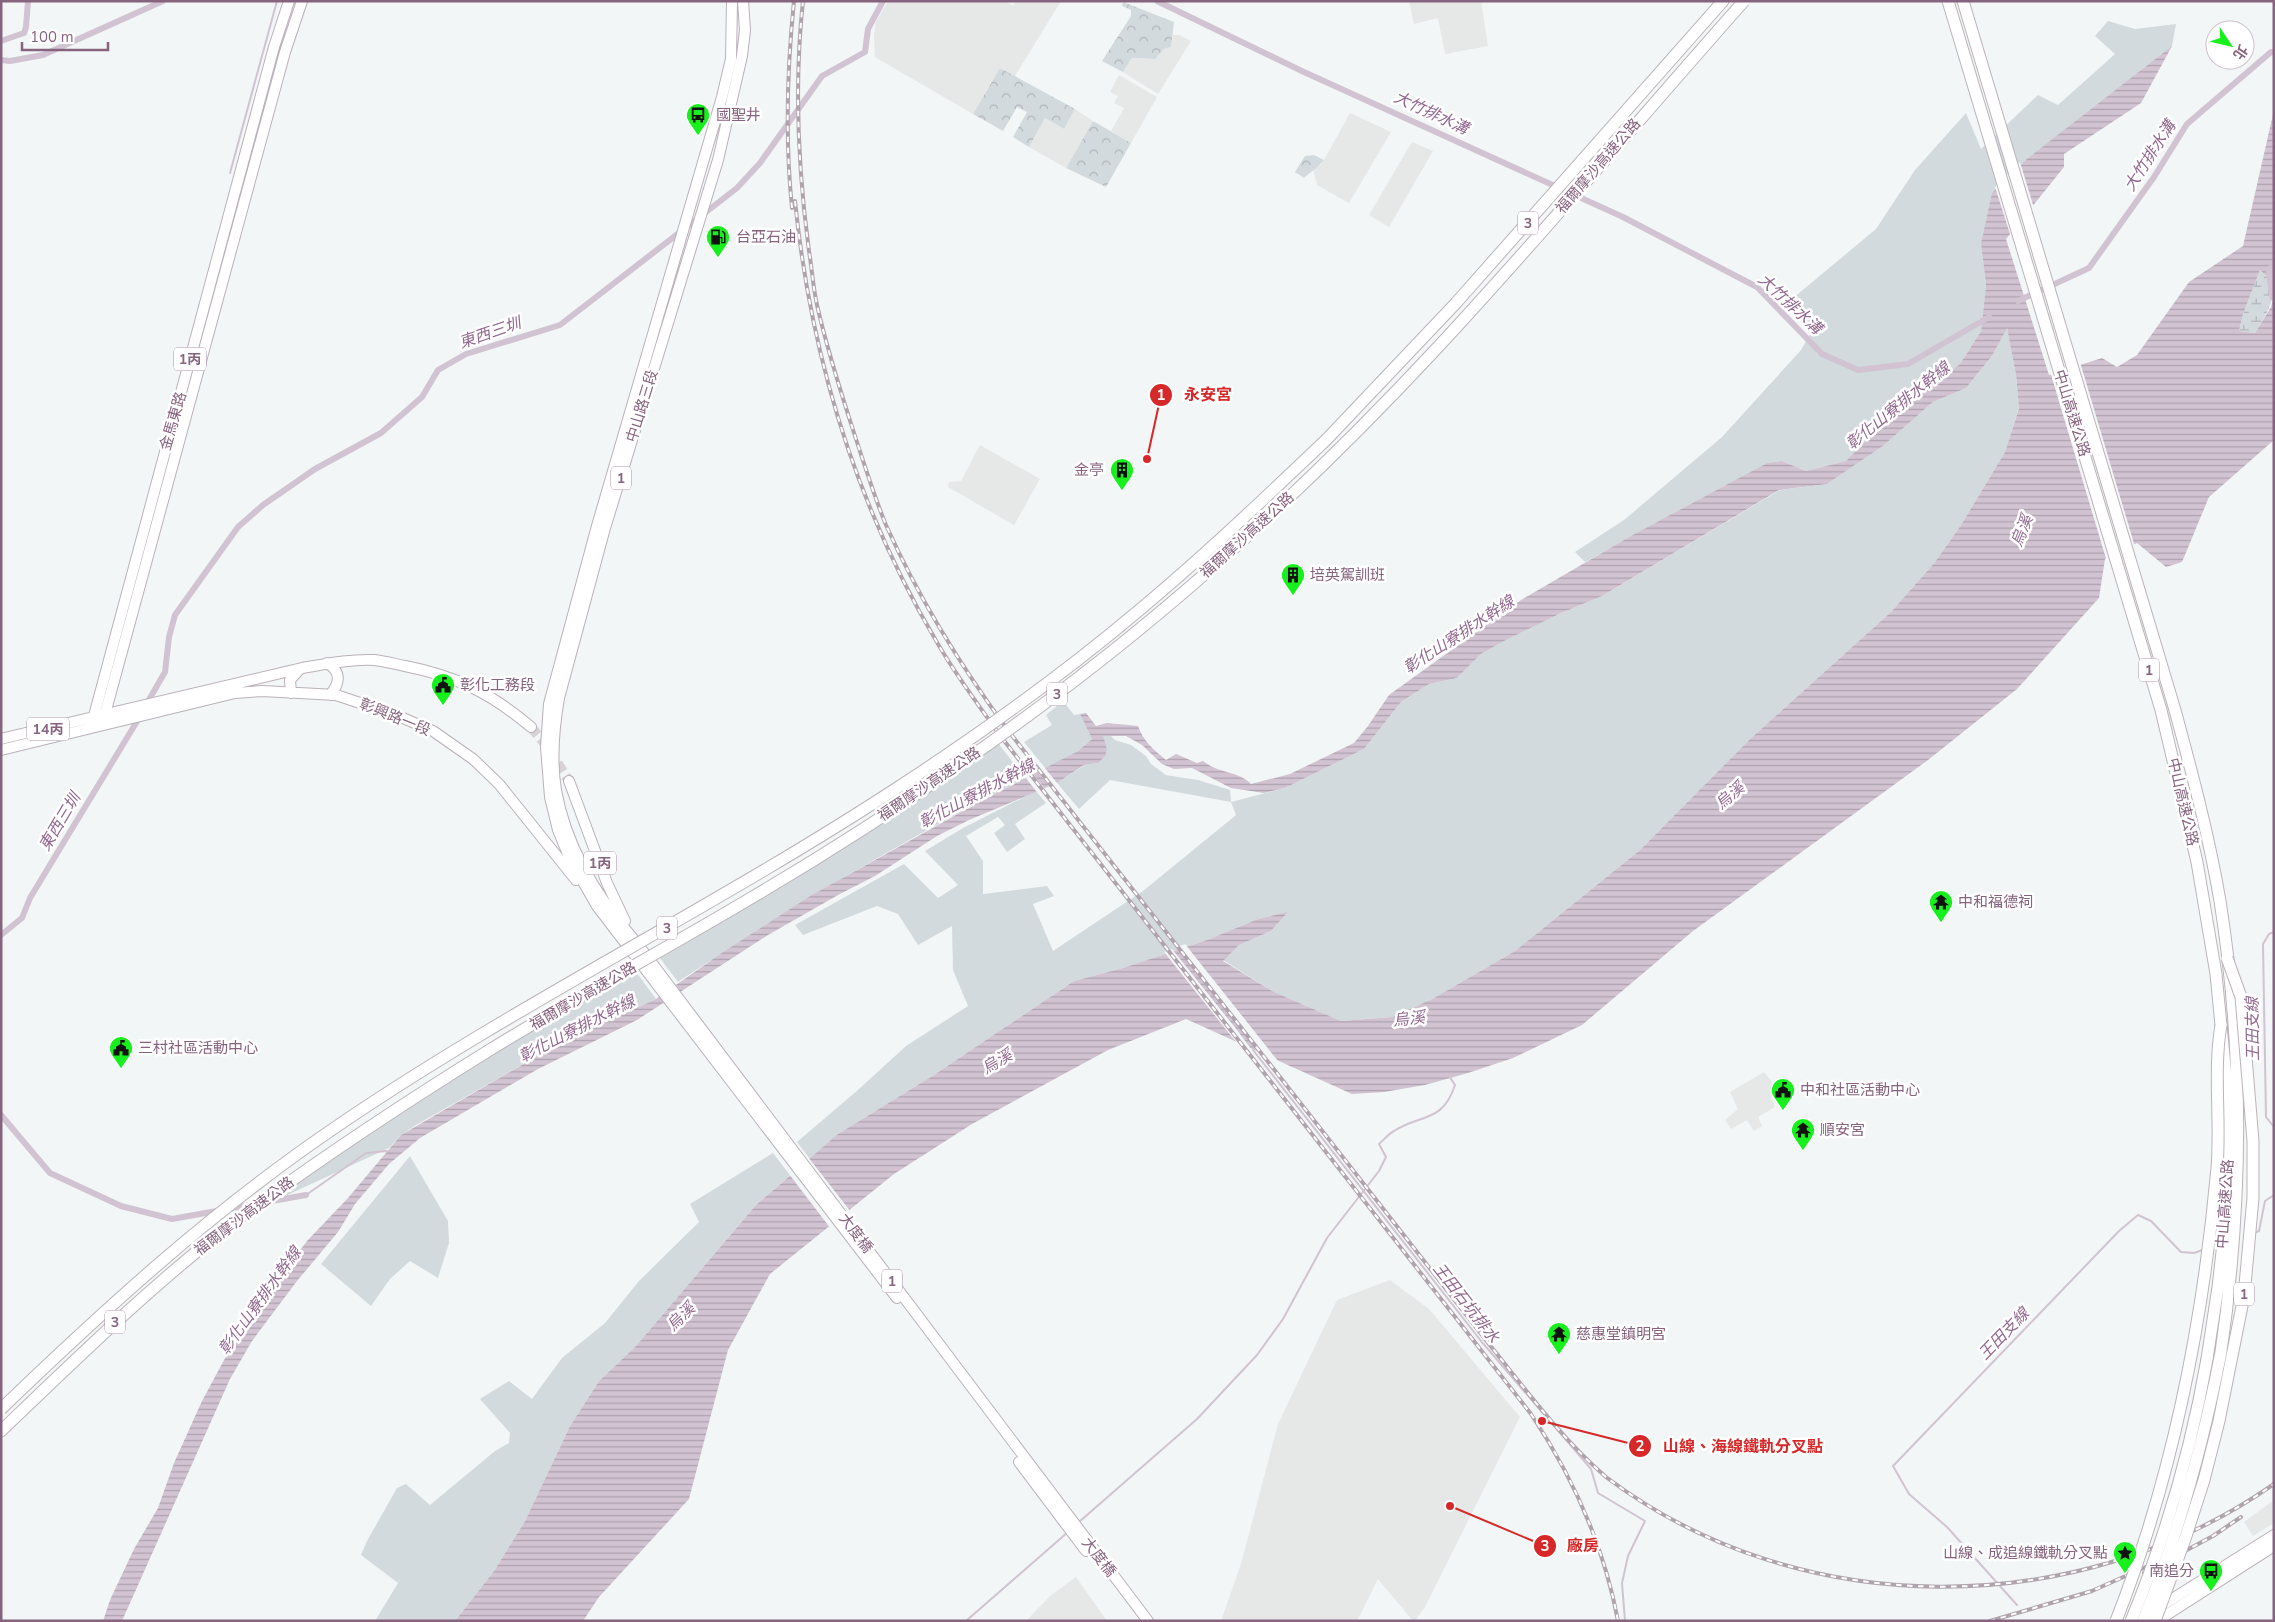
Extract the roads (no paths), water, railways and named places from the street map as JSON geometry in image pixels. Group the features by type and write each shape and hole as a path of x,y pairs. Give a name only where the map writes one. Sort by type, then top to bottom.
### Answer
{"highway":[{"name":"福爾摩沙高速公路","path":"1,1409 96,1317 181,1244 220,1212 325,1134 453,1051 655,935 876,802 1034,694 1138,612 1261,502 1375,390 1493,263 1723,1"},
{"name":"福爾摩沙高速公路","path":"1,1431 164,1278 201,1247 285,1185 366,1129 491,1049 750,899 848,838 1014,726 1146,624 1268,517 1436,349 1744,1"},
{"name":"中山高速公路","path":"1948,1 2171,748 2207,917 2222,1025 2229,1148 2218,1287 2208,1359 2196,1421 2178,1487 2148,1581 2131,1621"},
{"name":"中山高速公路","path":"1964,1 2175,710 2206,831 2220,901 2227,958 2239,1126 2236,1232 2229,1300 2207,1426 2184,1506 2141,1621"},
{"name":"中山高速公路","path":"2156,1621 2204,1480 2219,1421 2244,1296 2253,1198 2253,1141 2241,997 2227,958"},
{"path":"2116,1621 2137,1564 2165,1475 2190,1363 2208,1248 2217,1167 2218,1057 2222,1025"}],"main road":[{"name":"金馬東路","path":"92,722 274,47 289,1"},
{"name":"金馬東路","path":"102,725 282,61 302,1"},
{"name":"中山路三段","path":"636,942 620,924 595,887 573,844 556,790 556,720 569,655 659,332 702,156 731,59 732,1"},
{"name":"中山路三段","path":"597,906 570,859 558,830 550,797 546,730 549,704 597,526 659,332 720,160 742,56 745,30 743,1"},
{"path":"702,156 720,160"},
{"name":"彰興路一段","path":"1,739 92,722 102,725 145,710 302,668 328,663 375,660 440,674 467,683 495,699 531,727"},
{"path":"328,663 335,670 339,678 339,683 330,695"},
{"path":"291,693 290,680 302,668"},
{"name":"彰興路一段","path":"1,750 92,722 105,714 145,710 262,691 330,695 376,708 424,727 473,759 499,784 525,814 597,906"},
{"name":"1丙","path":"569,781 607,883 636,942"},
{"name":"大度橋","path":"597,906 936,1349 1140,1621"},
{"name":"大度橋","path":"636,942 1148,1621"},
{"name":"1","path":"2141,1621 2274,1535"},
{"name":"1","path":"2156,1621 2274,1546"}],"water":[{"path":"2172,46 2141,103 2064,154 2064,167 2006,239 2049,375 2102,358 2117,367 2137,355 2189,282 2243,246 2274,110 2274,283 2260,270 2243,314 2239,331 2255,333 2271,307 2274,297 2274,440 2209,497 2182,562 2166,567 2137,543 2105,559 2099,598 2017,689 1928,760 1693,931 1582,1025 1513,1058 1468,1073 1425,1085 1384,1092 1352,1094 1186,1019 1108,1050 972,1124 894,1174 770,1274 728,1350 689,1499 599,1597 583,1621 455,1621 494,1571 525,1521 570,1426 599,1381 636,1346 756,1205 838,1134 934,1075 1074,981 1123,968 1207,940 1258,919 1288,912 1271,931 1239,945 1223,961 1272,991 1341,1021 1392,1017 1434,998 1515,951 1640,850 1750,739 1891,612 1935,562 1961,525 2005,452 2019,408 2016,375 2007,328 1992,356 1966,388 1933,402 1883,446 1827,484 1779,490 1602,596 1559,614 1481,654 1457,678 1429,684 1401,702 1364,749 1285,788 1264,793 1231,788 1192,768 1174,769 1162,764 1142,745 1126,736 1103,736 1107,749 1105,756 1098,763 1084,765 1057,783 969,820 937,836 875,876 768,935 637,1020 538,1069 420,1138 389,1164 355,1204 338,1232 297,1281 252,1341 230,1379 122,1621 103,1621 110,1600 134,1549 158,1508 174,1463 202,1401 230,1349 250,1317 307,1241 348,1198 401,1135 551,1048 656,999 723,952 812,895 974,805 1078,751 1092,739 1080,714 1086,713 1096,726 1107,723 1138,726 1146,741 1166,760 1176,754 1197,763 1203,761 1241,777 1251,784 1290,774 1354,743 1389,695 1521,600 1631,536 1767,463 1782,461 1806,471 1846,461 1892,413 1960,364 1981,331 1986,285 1981,244 1992,193 2027,159"}],"waterway":[{"path":"1,41 24,33 28,1"},
{"name":"大竹排水溝","path":"1,60 10,61 43,55 163,1"},
{"path":"230,173 277,1"},
{"name":"東西三圳","path":"146,705 165,672 169,637 175,615 238,527 263,505 315,469 381,433 422,397 438,370 466,354 560,325 737,188 760,163 822,76 865,52 868,29 883,1"},
{"name":"大竹排水溝","path":"1157,1 1304,72 1623,217 1757,287 1822,354 1858,370 1908,364 1989,317"},
{"name":"大竹排水溝","path":"2018,301 2089,268 2154,177 2187,124 2271,52 2274,52"},
{"name":"烏溪","path":"2271,270 2274,296"},
{"name":"東西三圳","path":"1,935 22,918 30,898 139,718"},
{"name":"王田支線","path":"2274,932 2269,934 2263,944 2266,1117 2274,1127"},
{"name":"王田石坑排水","path":"1253,1050 1481,1341 1591,1469 1598,1493 1645,1521 1628,1556 1622,1583 1625,1621"},
{"path":"1079,1522 1197,1419 1257,1355 1283,1319 1327,1238 1379,1171 1386,1157 1379,1144 1392,1132 1430,1116 1444,1106 1455,1085 1449,1076"},
{"name":"彰化山寮排水幹線","path":"1,1115 50,1173 121,1206 172,1219 256,1204"},
{"path":"306,1195 366,1153 387,1151"},
{"name":"彰化山寮排水幹線","path":"266,1202 306,1195"},
{"name":"王田支線","path":"2254,1233 2259,1231 2265,1201 2274,1195"},
{"name":"王田支線","path":"2017,1605 1947,1527 1909,1494 1893,1466 2119,1231 2138,1215 2151,1221 2181,1252 2194,1253 2205,1249"},
{"path":"966,1621 1068,1532"}],"tunnel":[{"path":"531,727 546,745 569,781"}],"railway":[{"path":"792,208 788,156 788,104 794,1"},
{"path":"803,1 800,32 798,126 805,220 816,298 834,371 874,492 886,525 913,580 958,658 1010,733 1489,1344 1544,1413 1574,1446 1606,1477 1682,1525 1764,1559 1850,1579 1938,1587 2027,1581 2114,1562 2197,1529 2274,1484"},
{"path":"795,201 802,260 813,317 826,374 842,430 861,485 884,539 909,592 938,644 1002,738 1531,1414 1560,1462 1585,1513 1604,1566 1618,1621"},
{"path":"2144,1573 2213,1536 2241,1517"},
{"path":"1990,1621 2092,1591 2148,1566"}],"place":[{"name":"國聖井","path":"698,136"},
{"name":"台亞石油","path":"718,258"},
{"name":"永安宮","path":"1147,459"},
{"name":"金亭","path":"1122,491"},
{"name":"培英駕訓班","path":"1293,596"},
{"name":"彰化工務段","path":"443,706"},
{"name":"中和福德祠","path":"1941,923"},
{"name":"三村社區活動中心","path":"121,1069"},
{"name":"中和社區活動中心","path":"1783,1111"},
{"name":"順安宮","path":"1803,1151"},
{"name":"慈惠堂鎮明宮","path":"1559,1355"},
{"name":"山線、海線鐵軌分叉點","path":"1542,1421"},
{"name":"廠房","path":"1450,1506"},
{"name":"山線、成追線鐵軌分叉點","path":"2125,1574"},
{"name":"南追分","path":"2211,1592"}]}
